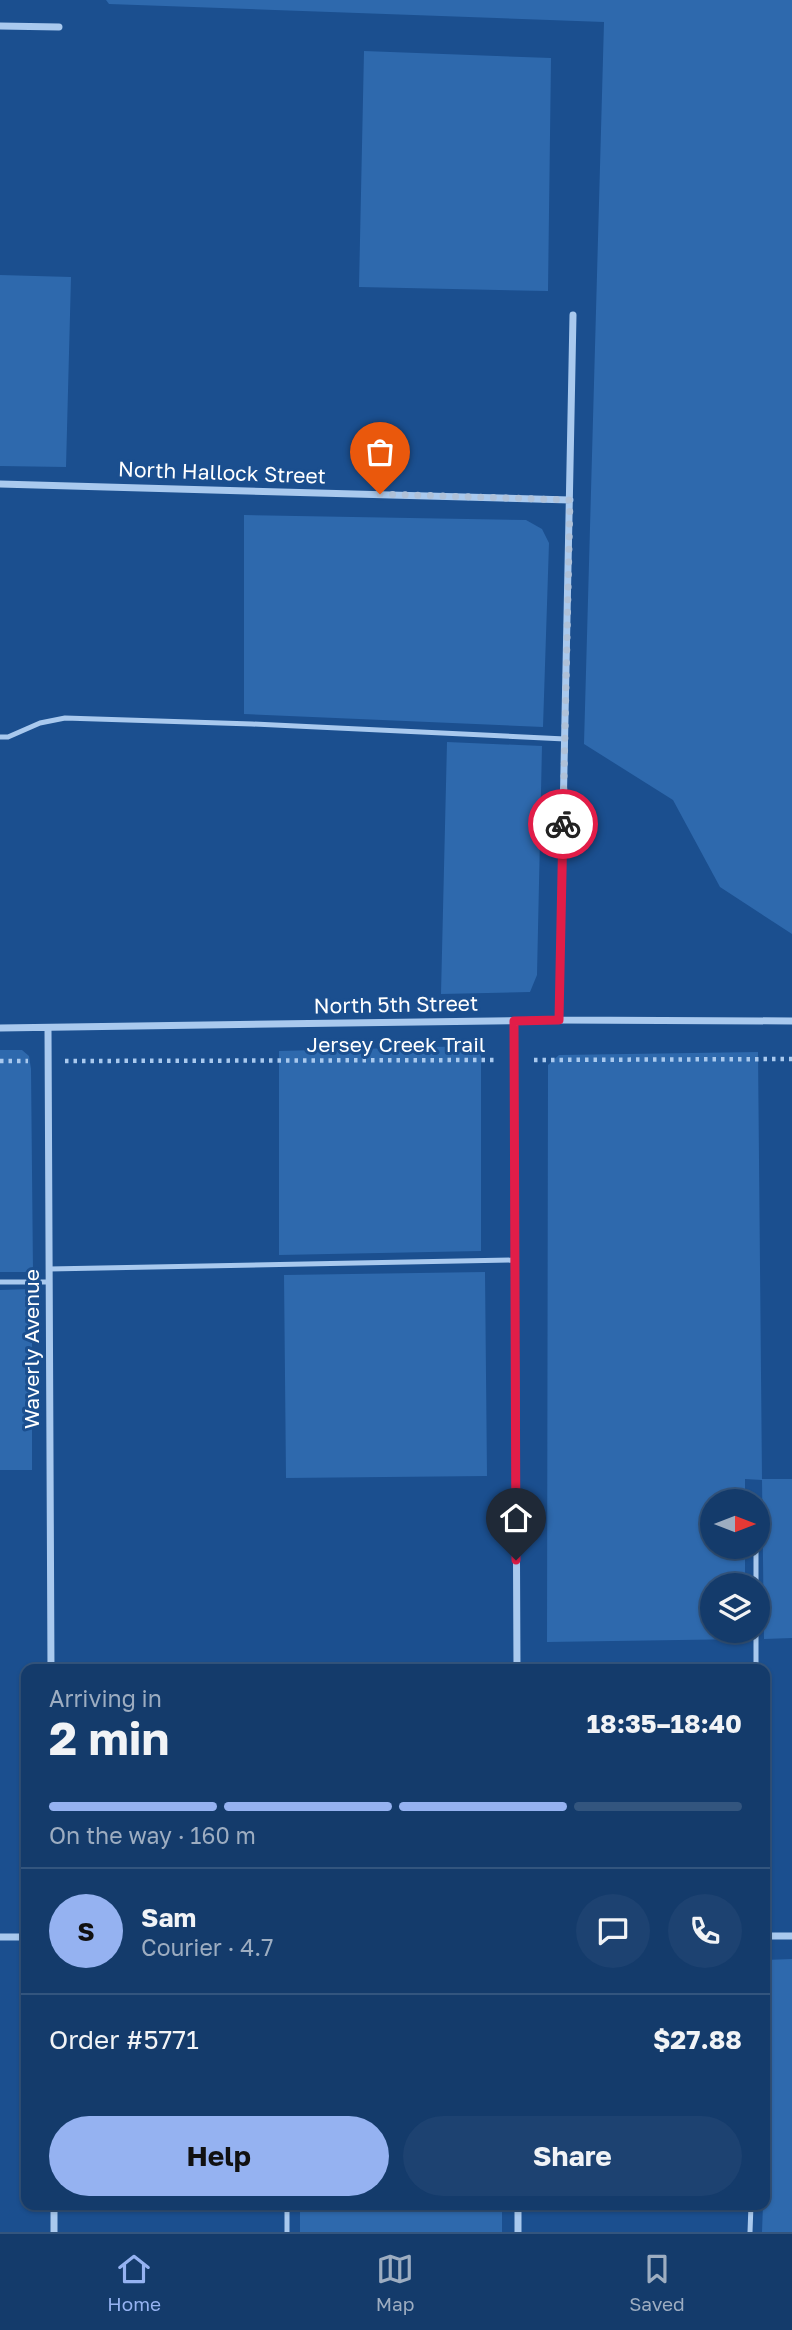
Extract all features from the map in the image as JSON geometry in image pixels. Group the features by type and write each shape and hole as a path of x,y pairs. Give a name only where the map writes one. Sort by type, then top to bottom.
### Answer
{"street":[{"path":"0,26 59,27"},
{"path":"559,1020 573,315"},
{"name":"North Hallock Street","path":"0,484 570,500"},
{"name":"North 5th Street","path":"0,1028 559,1020 792,1021"},
{"path":"514,1021 517,1664"},
{"name":"Waverly Avenue","path":"48,1028 51,1664"},
{"path":"770,1936 792,1936"},
{"path":"0,1937 21,1937"},
{"path":"54,2210 54,2232"},
{"path":"517,2232 518,2210"}],"lane":[{"path":"0,737 8,737 40,723 65,718 565,739"},
{"path":"49,1269 515,1260"},
{"path":"0,1282 49,1282"},
{"path":"756,1643 756,1664"},
{"path":"287,2210 288,2232"},
{"path":"750,2232 751,2210"}],"path":[{"name":"Jersey Creek Trail","path":"0,1060 792,1059"}],"shaded area":[{"path":"106,0 792,0 792,934 720,887 673,800 584,744 604,22 109,4"},
{"path":"364,51 551,58 548,291 359,287"},
{"path":"0,275 71,277 66,467 0,466"},
{"path":"244,515 526,520 542,529 549,543 543,727 244,714"},
{"path":"447,742 542,746 537,975 530,992 441,994"},
{"path":"474,1046 481,1056 481,1251 279,1255 279,1051"},
{"path":"0,1050 22,1050 29,1056 31,1069 33,1272 0,1272"},
{"path":"758,1052 762,1479 792,1479 792,1638 770,1639 770,1573 763,1573 763,1559 770,1559 770,1489 762,1489 762,1480 745,1479 745,1489 700,1489 700,1559 745,1559 745,1573 700,1573 700,1640 547,1642 548,1065 559,1055"},
{"path":"485,1272 487,1476 286,1478 284,1275"},
{"path":"32,1289 32,1470 0,1470 0,1290"},
{"path":"792,1959 792,2232 762,2232 763,2210 770,2210 770,1960"},
{"path":"300,2210 502,2210 502,2232 300,2232"}],"way so far":[{"path":"380,494 570,500 563,824"}],"route":[{"path":"516,1560 514,1021 559,1020 563,824"}]}
